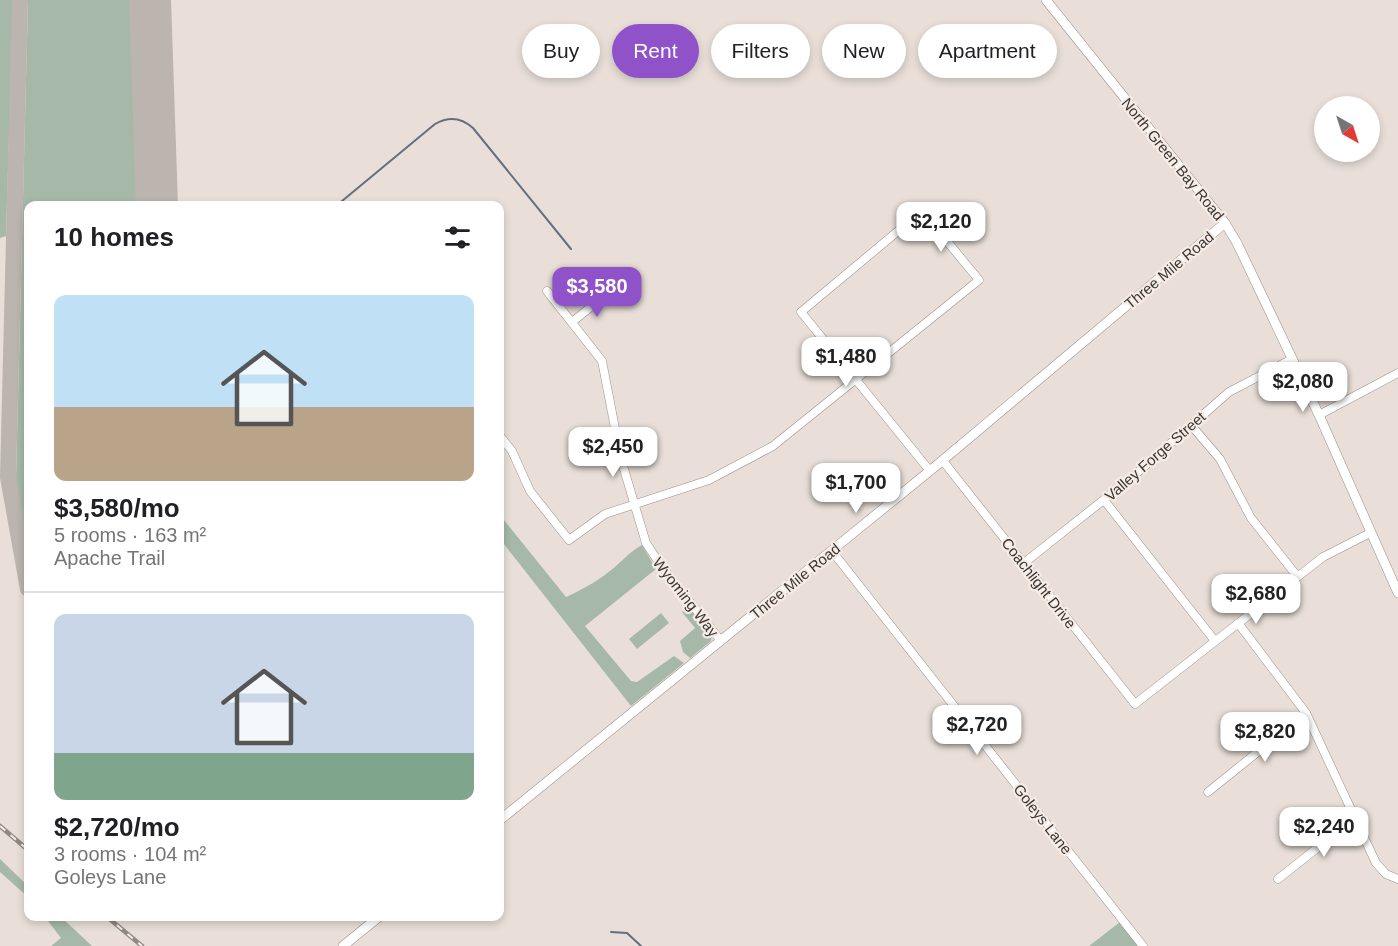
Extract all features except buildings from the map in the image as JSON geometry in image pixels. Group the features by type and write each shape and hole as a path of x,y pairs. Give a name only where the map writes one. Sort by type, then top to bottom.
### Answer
{"street":[{"name":"North Green Bay Road","path":"1046,0 1225,223 1250,267 1398,593"},
{"path":"504,441 512,451 530,491 569,540 605,514 708,480 753,458 793,432 857,381 979,280 922,211 801,312 857,381 930,471"},
{"name":"Three Mile Road","path":"504,817 943,461 1225,223"},
{"name":"Wyoming Way","path":"547,291 597,353 605,370 621,459 641,530 653,555 721,641"},
{"path":"572,322 607,294"},
{"name":"Valley Forge Street","path":"1024,563 1104,500 1229,392 1292,359"},
{"path":"1319,415 1398,373"},
{"path":"1191,425 1220,459 1251,518 1297,576"},
{"name":"Coachlight Drive","path":"943,461 1135,705 1215,641"},
{"path":"1104,500 1215,641 1335,549 1370,533"},
{"name":"Goleys Lane","path":"832,551 1143,946"},
{"path":"1238,623 1306,713 1376,863 1386,874 1398,879"},
{"path":"1208,792 1306,713"},
{"path":"1278,879 1355,818"},
{"path":"343,946 374,921"}],"green space":[{"path":"0,0 13,0 6,236 0,238"},
{"path":"28,0 136,0 143,201 24,201 24,525 16,478"},
{"path":"504,520 566,597 610,571 642,545 656,569 585,626 631,681 637,682 674,656 684,663 631,706 504,544"},
{"path":"686,608 691,609 712,635 711,641 690,658 683,652 680,641 695,628 682,612"},
{"path":"661,613 669,623 637,649 629,639"},
{"path":"0,859 24,882 24,893 0,872"},
{"path":"48,921 65,921 92,946 51,946 61,938"},
{"path":"1120,922 1139,946 1089,946"}],"waterway":[{"path":"342,201 435,124 455,119 473,128 571,249"},
{"path":"611,932 627,933 641,946"}],"taxiway":[{"path":"20,0 8,477 24,567"}],"runway":[{"path":"150,0 157,201"}],"railway":[{"path":"0,826 24,847"},
{"path":"112,921 142,946"}]}
